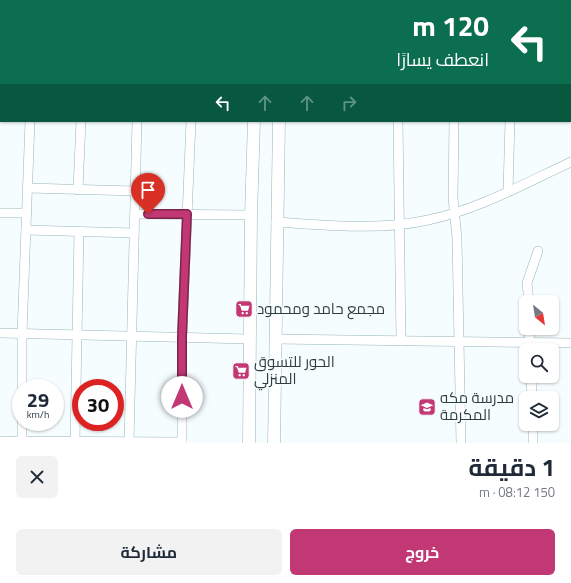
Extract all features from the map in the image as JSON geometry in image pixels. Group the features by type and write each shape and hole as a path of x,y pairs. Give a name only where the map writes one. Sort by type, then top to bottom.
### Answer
{"street":[{"path":"22,379 22,334 30,122"},
{"path":"78,190 80,122"},
{"path":"129,442 137,122"},
{"path":"0,440 182,442 182,337 191,122"},
{"path":"249,443 249,339 254,122"},
{"path":"274,443 276,222 279,122"},
{"path":"398,122 401,224 401,340"},
{"path":"454,122 454,213 457,238 461,443"},
{"path":"508,190 510,122"},
{"path":"276,222 343,226 401,224 428,220 454,213 571,162"},
{"path":"28,188 135,191"},
{"path":"0,213 27,213"},
{"path":"135,214 251,215"},
{"path":"26,230 134,233"},
{"path":"75,441 79,232"},
{"path":"528,295 527,283 538,251"},
{"path":"0,333 249,339"},
{"path":"275,339 458,341 519,346"},
{"path":"559,344 571,343"},
{"path":"22,431 22,440"},
{"path":"533,431 533,443"}],"place":[{"name":"مجمع حامد ومحمود","path":"244,309"},
{"name":"الحور للتسوق المنزلي","path":"241,371"},
{"name":"مدرسة مكه المكرمة","path":"427,407"}],"route":[{"path":"148,214 187,214 182,337 182,397"}]}
